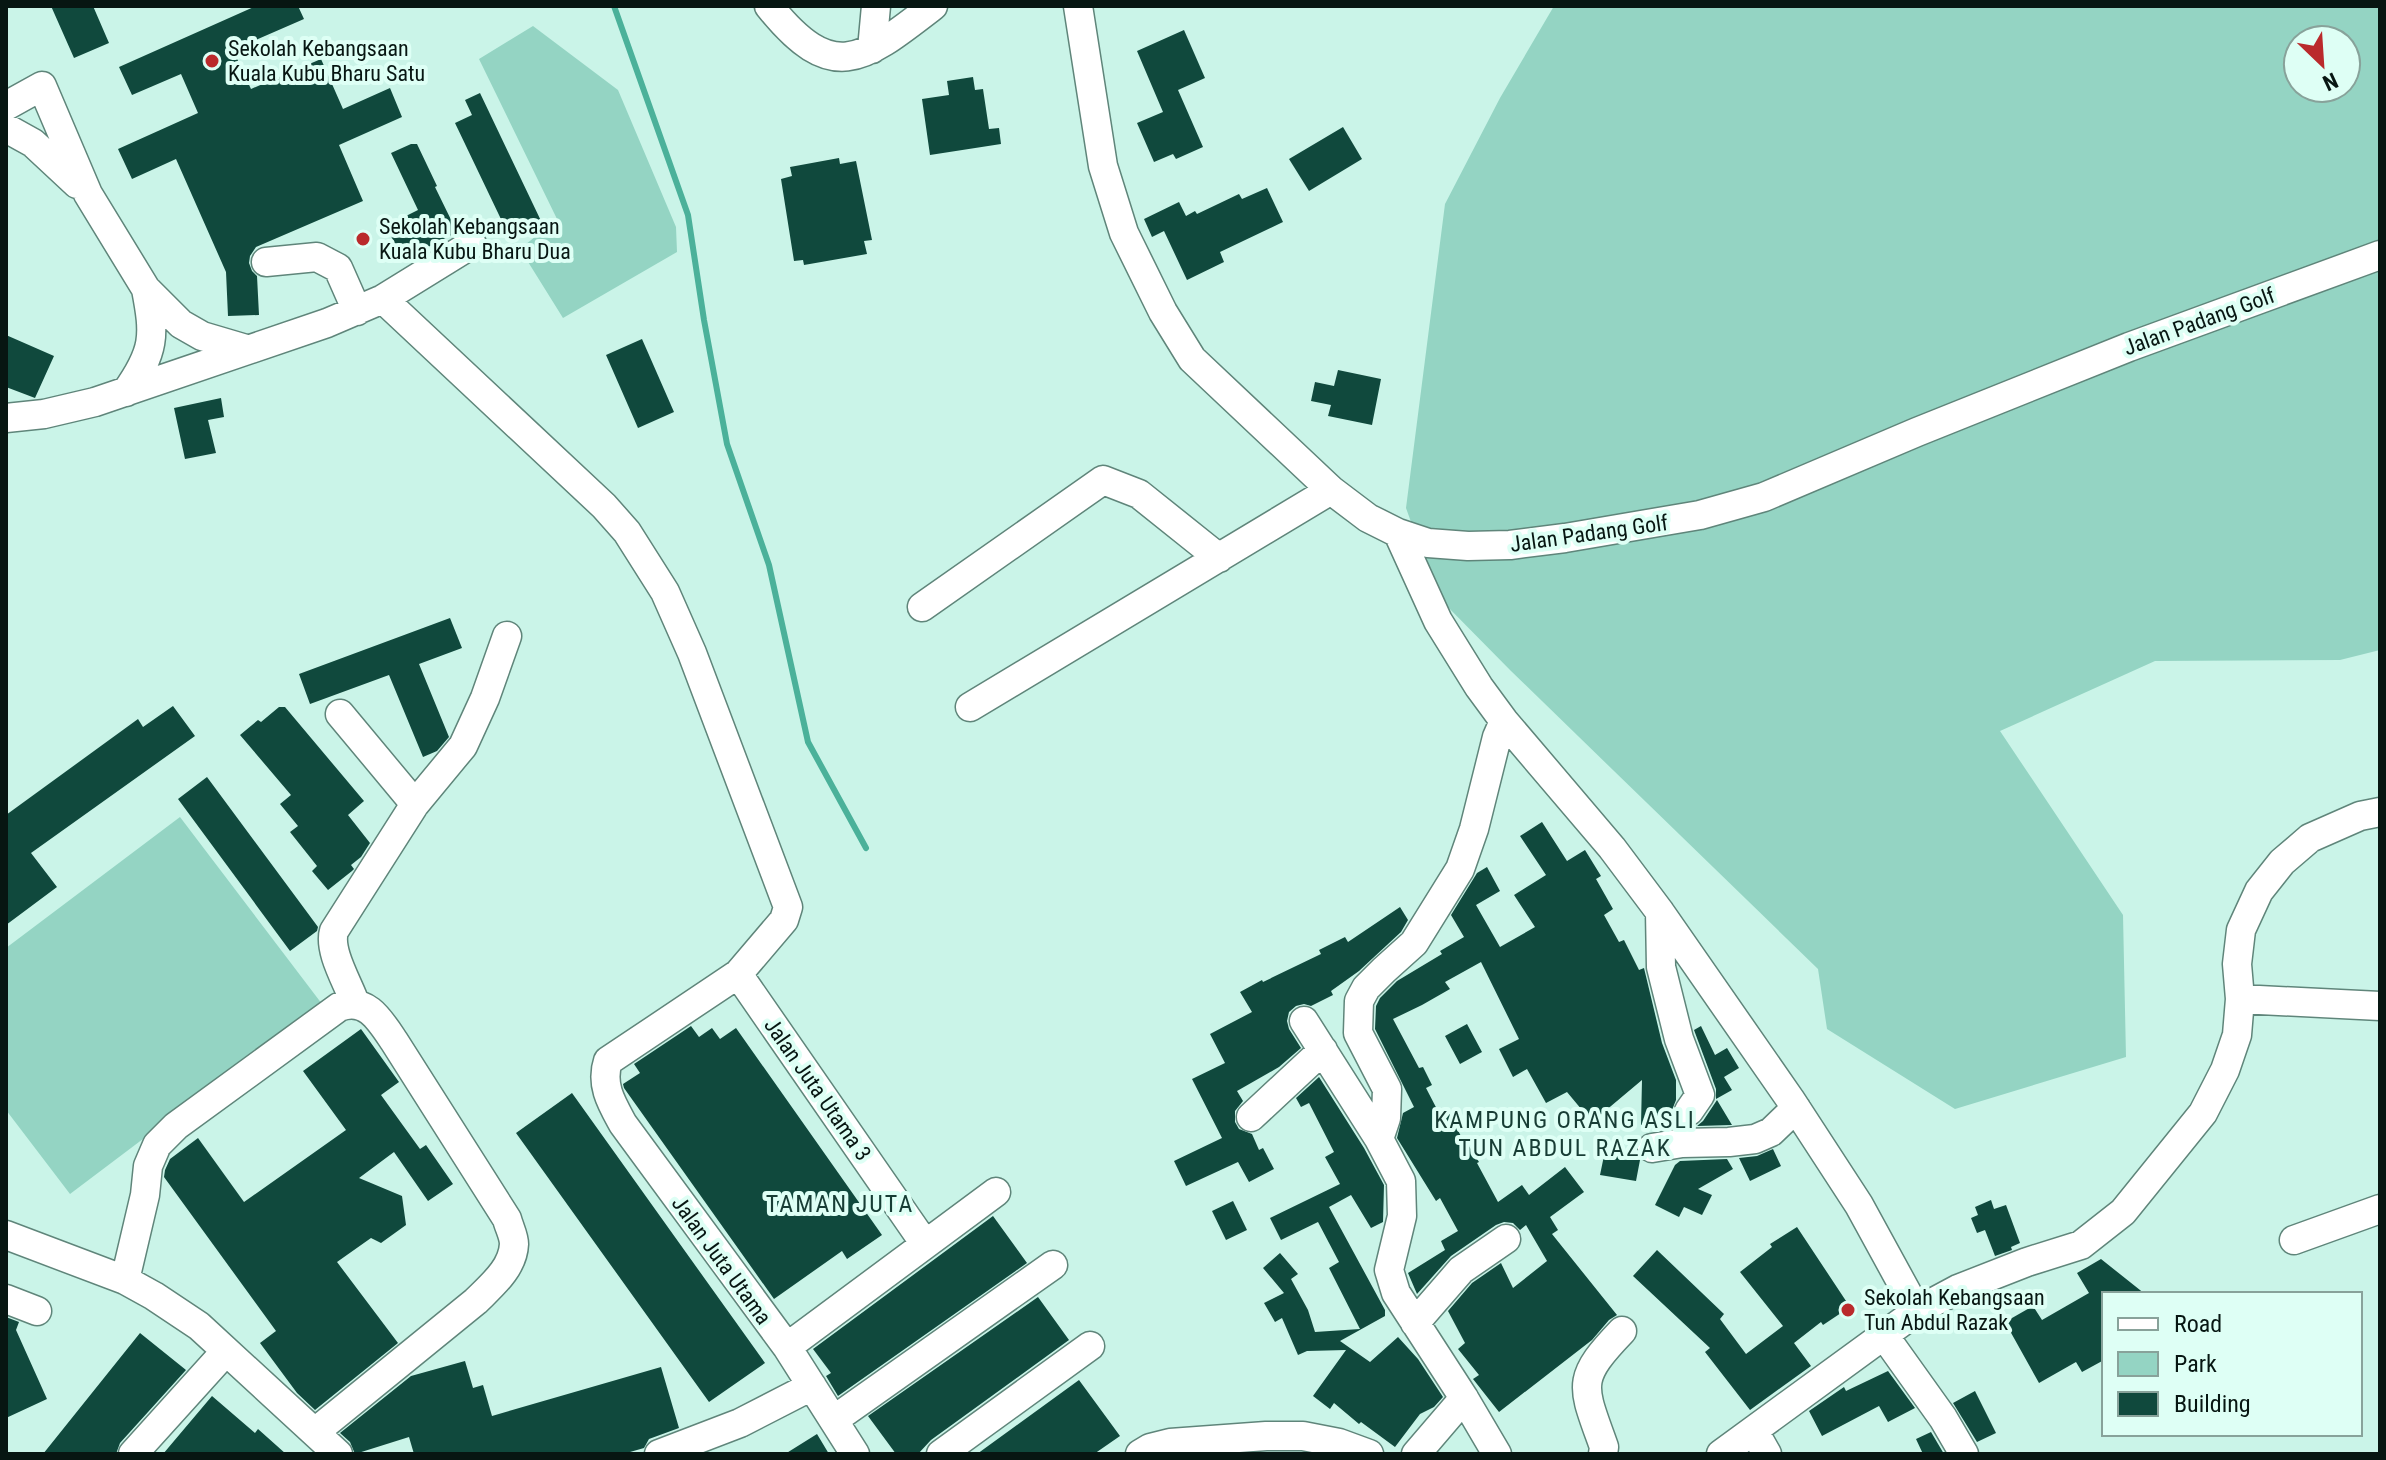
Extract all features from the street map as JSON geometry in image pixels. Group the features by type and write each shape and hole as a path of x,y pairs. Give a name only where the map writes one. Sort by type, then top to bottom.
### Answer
{"street":[{"path":"769,6 788,30 816,51 834,58 849,57 872,49 933,6"},
{"path":"872,49 876,6"},
{"name":"Jalan Padang Golf","path":"1078,6 1103,166 1124,233 1163,312 1192,359 1331,490 1368,518 1428,543 1510,545 1641,527 1764,497 2129,347 2380,255"},
{"path":"6,106 42,86 88,194 146,289 181,324 202,336 246,349"},
{"path":"6,128 33,143 88,194"},
{"path":"6,418 44,414 126,392 327,323 383,299 472,244"},
{"path":"266,262 317,257 338,268 357,311"},
{"path":"126,392 140,372 151,343 153,325 146,289"},
{"path":"383,299 604,506 627,532 665,592 692,653 788,907 784,920 738,974"},
{"path":"922,607 1103,480 1139,494 1219,558"},
{"path":"970,707 1331,490"},
{"path":"1398,533 1438,621 1479,687 1504,721 1579,807 1660,912 1859,1205 1917,1311"},
{"path":"355,1003 333,950 334,931 415,804 463,746 485,698 507,636"},
{"path":"340,714 415,804"},
{"path":"1379,1139 1386,1118 1387,1089 1358,1033 1359,1001 1366,988 1414,943 1460,869 1504,721"},
{"path":"1721,1454 1760,1442 1883,1334 1917,1311 1958,1289 2081,1245 2123,1212 2203,1113 2225,1070 2237,1035 2240,999 2237,964 2241,930 2259,891 2282,862 2310,838 2360,816 2380,812"},
{"path":"1660,912 1661,967 1679,1039 1700,1095 1689,1111"},
{"name":"Jalan Juta Utama","path":"738,974 608,1061 605,1083 623,1124 787,1347 855,1454"},
{"name":"Jalan Juta Utama 3","path":"738,974 925,1244"},
{"path":"2240,999 2380,1006"},
{"path":"125,1280 145,1195 148,1166 157,1145 176,1126 339,1007 355,1003 364,1006 380,1019 507,1219 514,1241 511,1261 476,1301 315,1432"},
{"path":"1304,1021 1379,1139 1401,1181 1402,1216 1389,1270 1396,1293 1497,1454"},
{"path":"1251,1117 1323,1050"},
{"path":"1652,1148 1755,1139 1771,1132 1796,1108"},
{"path":"787,1347 996,1192"},
{"path":"2294,1240 2380,1209"},
{"path":"6,1235 125,1280 154,1296 199,1326 336,1453"},
{"path":"1415,1323 1461,1270 1506,1239"},
{"path":"835,1419 1053,1265"},
{"path":"6,1299 37,1311"},
{"path":"1603,1454 1604,1447 1586,1396 1586,1380 1600,1354 1622,1331"},
{"path":"1883,1334 1943,1418 1964,1454"},
{"path":"941,1454 1090,1346"},
{"path":"133,1454 226,1351"},
{"path":"659,1454 740,1423 812,1386"},
{"path":"1416,1454 1464,1398"},
{"path":"1153,1448 1266,1436 1303,1436 1339,1443 1369,1454"}],"green space":[{"path":"1554,6 2380,6 2380,650 2340,660 2155,661 2000,731 2123,915 2126,1057 1955,1109 1827,1029 1818,969 1438,597 1406,508 1445,204 1500,98"},
{"path":"533,26 618,90 676,227 677,252 563,318 520,249 557,219 479,59"},
{"path":"180,817 322,1004 70,1194 6,1110 6,948"}],"building":[{"path":"51,6 93,6 109,43 74,58"},
{"path":"256,6 298,6 304,19 233,50 251,89 321,59 343,109 390,88 402,117 339,145 363,201 256,247 249,263 257,276 259,315 228,316 226,272 176,159 132,179 118,149 198,113 181,74 132,95 119,67"},
{"path":"1184,30 1205,78 1178,90 1203,147 1176,159 1173,154 1154,162 1137,123 1163,112 1137,51"},
{"path":"973,77 975,90 983,89 989,129 999,128 1001,144 930,155 922,99 949,95 947,81"},
{"path":"480,93 542,223 510,238 455,123 472,115 465,100"},
{"path":"1343,127 1362,159 1309,191 1289,159"},
{"path":"417,144 457,232 403,260 386,226 418,210 391,153"},
{"path":"839,158 840,164 856,161 872,240 864,241 867,254 804,265 803,260 794,261 781,179 792,176 790,167"},
{"path":"1267,188 1283,222 1220,252 1224,262 1187,280 1164,231 1152,237 1144,219 1179,202 1186,216 1195,211 1197,214 1239,194 1242,199"},
{"path":"6,335 54,356 35,398 6,387"},
{"path":"642,339 674,412 638,428 606,355"},
{"path":"1338,370 1381,379 1372,425 1328,416 1331,405 1311,401 1315,382 1334,386"},
{"path":"221,398 224,417 208,420 216,453 185,459 174,408"},
{"path":"450,618 462,648 419,664 449,737 437,751 423,757 389,675 310,704 299,674"},
{"path":"173,706 195,736 31,853 57,887 6,925 6,815 138,719 143,727"},
{"path":"279,707 285,707 364,801 348,815 370,843 351,865 354,869 328,890 312,871 317,866 290,832 298,826 280,804 291,795 240,735"},
{"path":"207,777 318,927 290,951 178,799"},
{"path":"1542,822 1567,861 1585,850 1601,876 1596,879 1613,909 1604,915 1619,942 1624,940 1639,970 1644,968 1662,1043 1676,1080 1676,1100 1672,1110 1676,1125 1681,1126 1641,1125 1642,1080 1592,1122 1567,1092 1546,1103 1527,1069 1513,1077 1499,1049 1519,1039 1481,962 1445,982 1450,989 1393,1019 1419,1068 1423,1067 1432,1085 1426,1088 1440,1115 1448,1111 1465,1144 1479,1162 1498,1202 1522,1185 1529,1195 1565,1167 1584,1192 1550,1217 1558,1230 1552,1234 1617,1315 1592,1340 1499,1412 1473,1379 1479,1375 1458,1349 1465,1343 1448,1311 1472,1283 1501,1263 1513,1288 1547,1261 1526,1225 1520,1230 1513,1223 1504,1222 1451,1256 1417,1294 1408,1273 1445,1250 1441,1241 1458,1231 1440,1198 1436,1201 1397,1138 1403,1113 1414,1107 1375,1029 1376,1006 1397,981 1464,937 1451,915 1477,873 1487,867 1500,891 1476,905 1500,947 1535,927 1514,895 1546,875 1520,836"},
{"path":"1400,907 1408,920 1401,932 1359,971 1331,991 1333,995 1311,1006 1296,1006 1289,1012 1289,1029 1301,1048 1279,1067 1237,1091 1243,1101 1235,1111 1235,1122 1239,1129 1252,1134 1259,1150 1263,1148 1274,1169 1249,1182 1238,1162 1186,1186 1174,1161 1222,1138 1192,1079 1225,1063 1210,1034 1252,1012 1240,992 1321,954 1319,950 1345,937 1348,942"},
{"path":"1467,1024 1482,1052 1460,1064 1445,1036"},
{"path":"691,1026 699,1037 712,1028 720,1039 736,1028 882,1235 847,1259 842,1251 774,1299 624,1088 623,1084 640,1073 634,1064"},
{"path":"1701,1026 1715,1055 1727,1048 1739,1068 1724,1077 1732,1090 1716,1099 1716,1089 1694,1030"},
{"path":"361,1029 399,1082 381,1095 420,1149 426,1145 453,1184 428,1201 394,1152 359,1178 402,1196 406,1225 381,1243 371,1238 337,1262 398,1343 315,1410 297,1393 260,1343 276,1331 164,1177 170,1159 198,1138 244,1202 346,1130 303,1071"},
{"path":"1319,1077 1384,1185 1383,1222 1371,1228 1351,1195 1329,1207 1385,1310 1385,1316 1340,1341 1370,1362 1398,1337 1418,1359 1443,1397 1434,1407 1420,1414 1395,1447 1361,1422 1359,1424 1334,1403 1330,1409 1313,1396 1346,1350 1307,1351 1298,1355 1282,1318 1275,1322 1264,1303 1284,1293 1263,1268 1280,1253 1298,1274 1291,1279 1308,1310 1315,1332 1360,1329 1329,1268 1339,1262 1318,1222 1281,1240 1270,1218 1340,1184 1325,1157 1334,1152 1309,1103 1301,1107 1296,1098"},
{"path":"572,1093 765,1363 709,1402 516,1133"},
{"path":"1717,1100 1732,1125 1697,1126 1703,1121"},
{"path":"1606,1146 1636,1152 1640,1160 1636,1181 1600,1175"},
{"path":"1773,1149 1781,1166 1750,1181 1739,1158 1757,1156"},
{"path":"1727,1159 1733,1169 1698,1189 1712,1195 1702,1215 1684,1207 1679,1217 1655,1205 1680,1161"},
{"path":"1991,1200 1994,1209 2006,1205 2020,1243 2011,1247 2012,1250 1995,1256 1985,1230 1977,1233 1971,1218 1978,1215 1975,1207"},
{"path":"1233,1201 1247,1230 1226,1240 1212,1211"},
{"path":"993,1216 1027,1263 838,1396 826,1376 831,1373 813,1349"},
{"path":"1797,1227 1850,1307 1823,1325 1821,1322 1794,1343 1811,1366 1750,1410 1705,1352 1710,1348 1633,1276 1657,1250 1724,1314 1720,1319 1746,1354 1783,1326 1740,1272 1772,1247 1770,1244"},
{"path":"2101,1259 2142,1292 2102,1292 2102,1361 2082,1372 2076,1362 2039,1383 2005,1322 2033,1306 2042,1320 2089,1293 2077,1273"},
{"path":"1038,1297 1069,1340 931,1440 918,1454 896,1454 868,1416"},
{"path":"6,1317 19,1322 16,1330 47,1399 6,1418"},
{"path":"140,1333 186,1370 120,1443 116,1454 43,1454"},
{"path":"465,1361 473,1388 483,1385 492,1416 661,1367 679,1428 649,1439 644,1448 623,1454 414,1454 409,1437 355,1454 350,1442 340,1433 411,1376"},
{"path":"1888,1371 1915,1408 1888,1422 1879,1406 1822,1436 1809,1411 1844,1387 1846,1391"},
{"path":"1079,1380 1120,1436 1094,1454 977,1454"},
{"path":"1975,1391 1996,1433 1977,1442 1953,1403"},
{"path":"212,1396 255,1433 258,1429 286,1454 163,1454"},
{"path":"1931,1432 1944,1454 1923,1454 1916,1439"},
{"path":"817,1434 829,1454 785,1454"}],"waterway":[{"path":"614,6 688,215 727,444 769,565 808,742 866,848"}],"place":[{"name":"Sekolah Kebangsaan Kuala Kubu Bharu Satu","path":"212,61"},
{"name":"Sekolah Kebangsaan Kuala Kubu Bharu Dua","path":"363,239"},
{"name":"Sekolah Kebangsaan Tun Abdul Razak","path":"1848,1310"}],"district":[{"name":"KAMPUNG ORANG ASLI TUN ABDUL RAZAK","path":"1565,1134"},
{"name":"TAMAN JUTA","path":"840,1204"}]}
